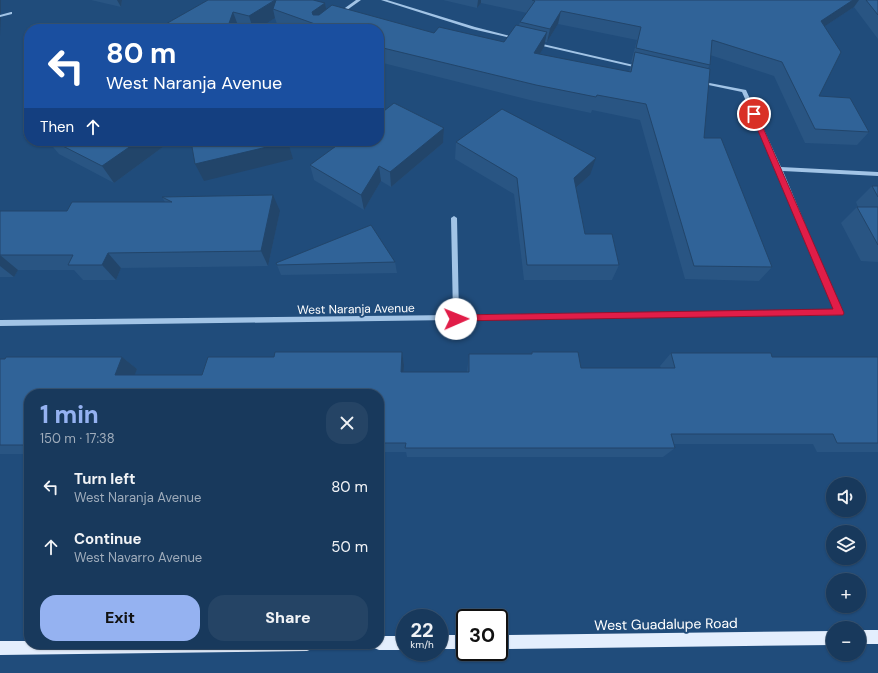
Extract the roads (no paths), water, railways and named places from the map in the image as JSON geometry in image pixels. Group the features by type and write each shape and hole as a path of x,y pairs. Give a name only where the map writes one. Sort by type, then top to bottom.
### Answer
{"main road":[{"path":"866,637 878,637"},
{"name":"West Guadalupe Road","path":"508,642 826,638"},
{"path":"384,643 396,643"},
{"path":"0,648 24,648"}],"street":[{"path":"335,17 359,0"},
{"path":"383,0 474,28 519,39"},
{"path":"0,16 11,13"},
{"path":"526,41 646,69"},
{"path":"699,81 744,91 779,169 878,174"},
{"name":"West Naranja Avenue","path":"0,323 456,319 839,313 779,169"},
{"path":"454,218 456,319"}]}
